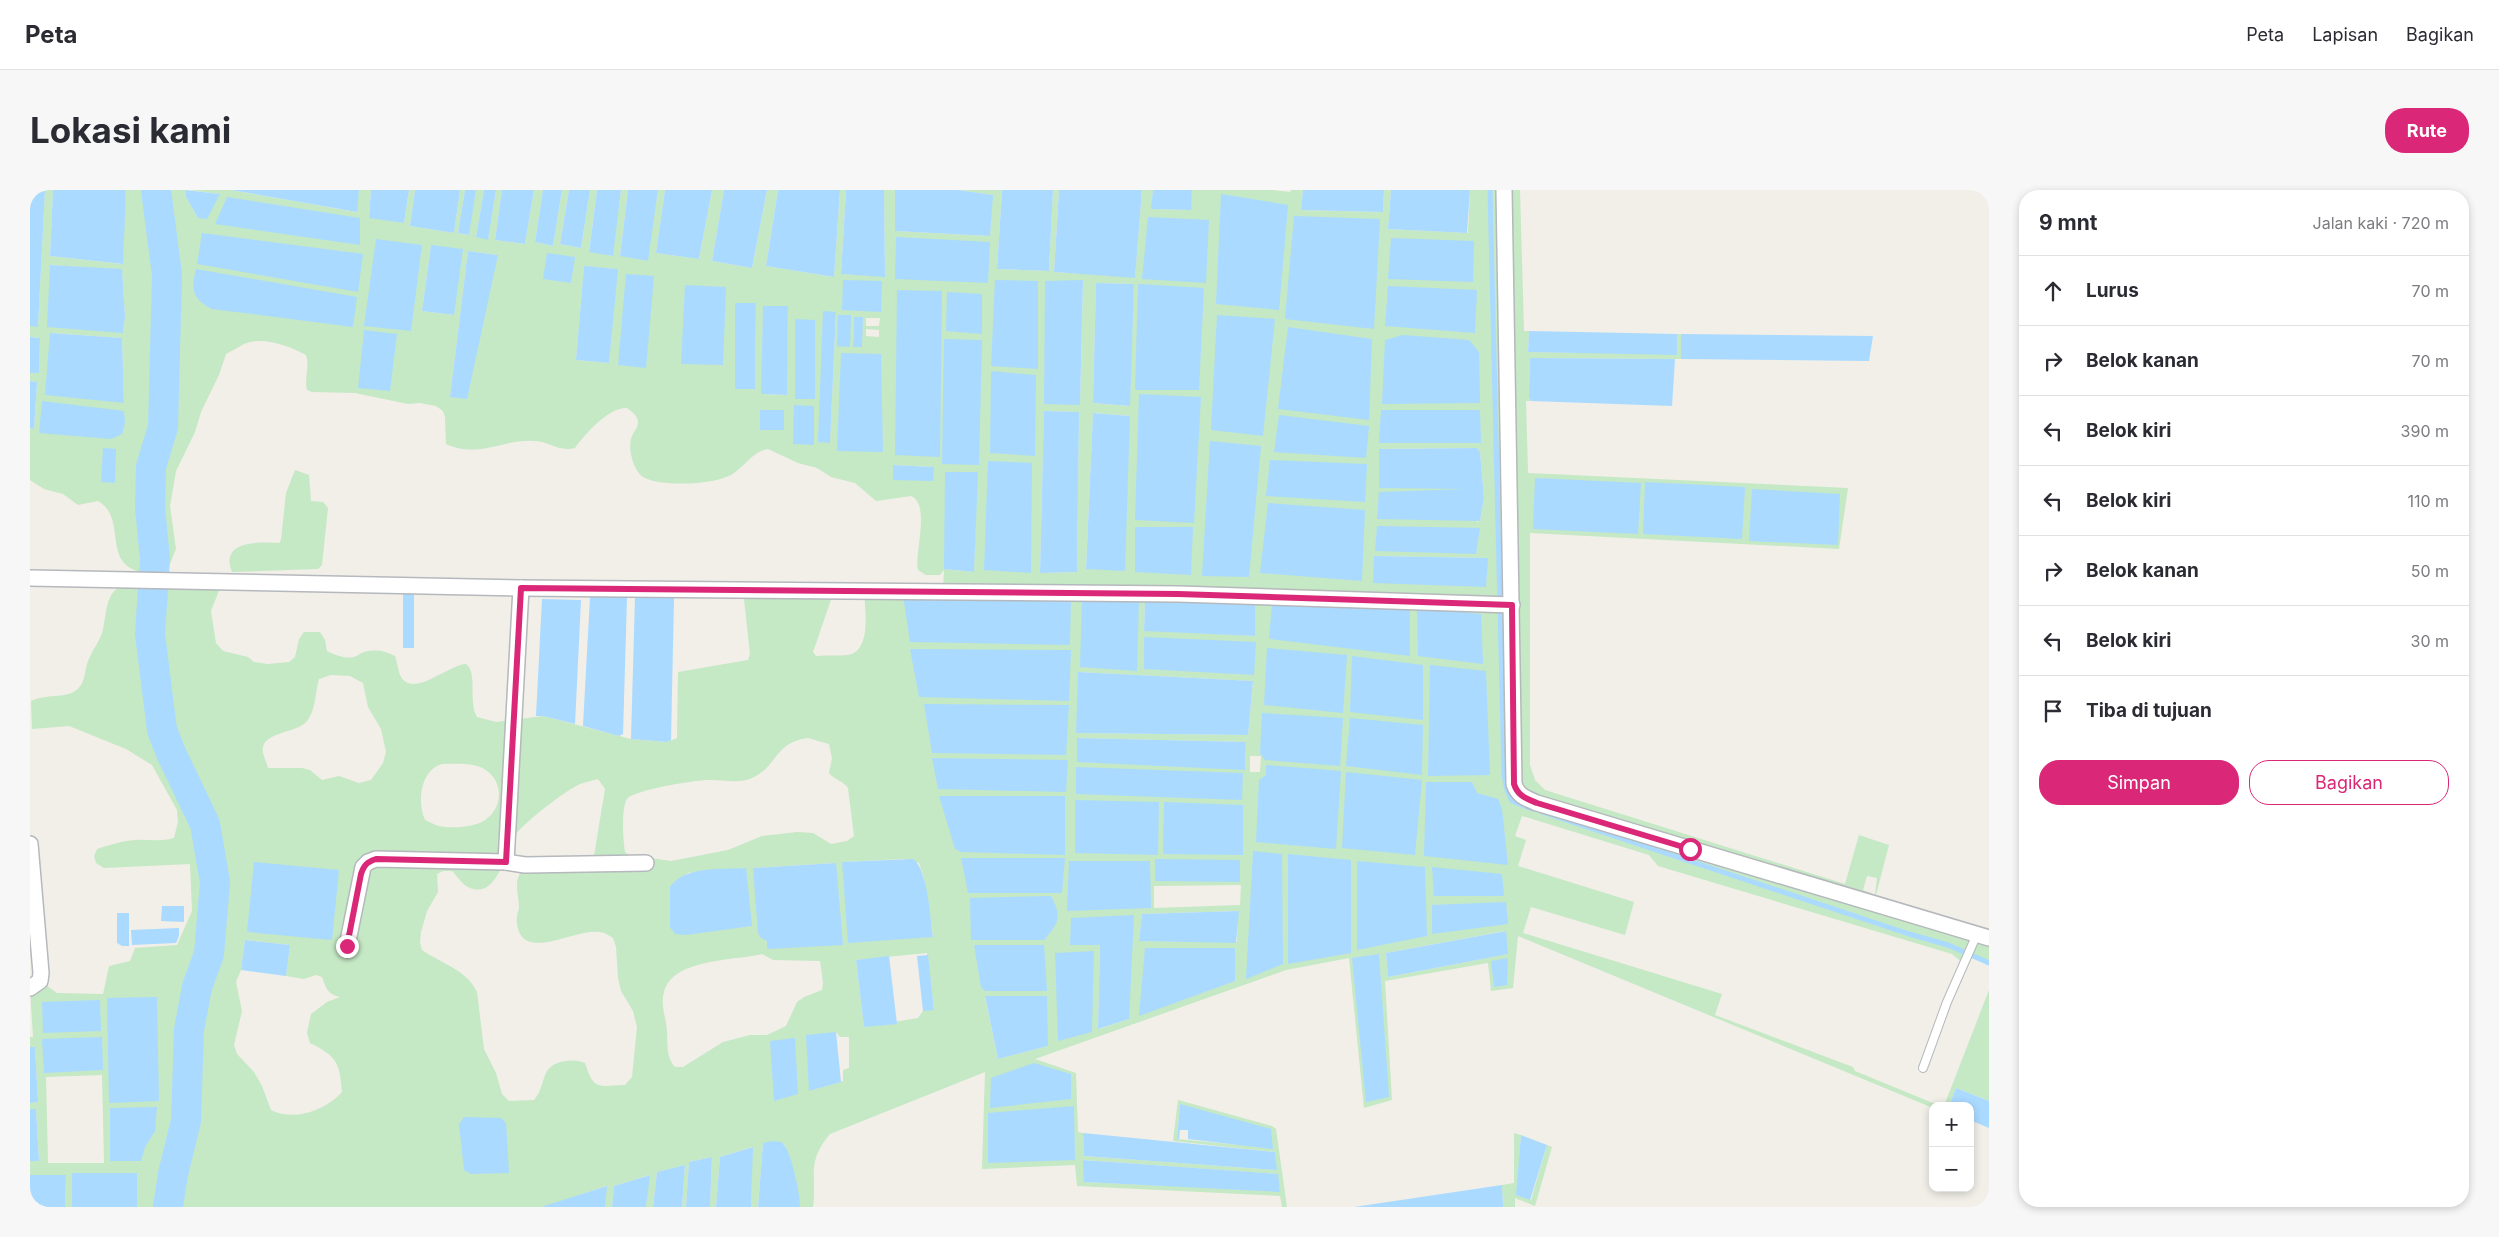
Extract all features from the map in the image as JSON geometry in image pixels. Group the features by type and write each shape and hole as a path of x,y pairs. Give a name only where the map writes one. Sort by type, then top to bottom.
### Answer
{"street":[{"path":"1504,190 1509,605 1514,784 1521,796 1980,939"},
{"path":"30,578 521,588 1178,594 1509,605"},
{"path":"506,862 521,588"},
{"path":"30,844 41,973 40,980 30,988"},
{"path":"347,946 363,867 368,862 376,859 506,862 524,865 646,863"}],"lane":[{"path":"1924,1068 1947,1002 1980,939"}],"green space":[{"path":"45,190 53,190 50,256 122,264 126,190 185,190 186,197 198,218 219,194 189,190 231,190 356,212 359,190 371,190 369,217 404,223 409,190 415,190 410,226 454,233 460,190 465,190 458,233 468,235 476,190 484,190 476,237 488,239 496,190 502,190 495,240 525,244 534,190 543,190 535,242 553,246 562,190 569,190 560,244 581,248 590,190 597,190 589,251 612,256 621,190 628,190 620,255 647,261 658,190 665,190 656,253 699,259 712,190 724,190 712,261 752,268 767,190 778,190 766,266 834,277 840,190 846,190 841,274 885,276 884,190 895,190 895,231 990,236 992,195 958,190 1002,190 997,269 1049,271 1053,190 1059,190 1054,272 1135,277 1142,190 1153,190 1152,209 1190,210 1192,190 1272,190 1290,192 1291,190 1303,190 1301,210 1383,212 1384,190 1391,190 1388,229 1468,233 1470,190 1520,190 1524,331 1529,331 1528,352 1677,354 1677,334 1681,334 1681,359 1530,358 1529,397 1531,401 1526,401 1528,473 1848,488 1839,549 1530,533 1530,765 1535,780 1545,790 1845,884 1859,835 1889,845 1876,895 1989,931 1989,963 1969,955 1965,965 1952,954 1658,866 1649,855 1522,816 1515,836 1526,840 1518,866 1634,902 1625,935 1531,907 1523,933 1722,994 1715,1015 1853,1067 1855,1071 1930,1102 1929,1106 1518,936 1513,988 1491,991 1488,963 1385,981 1392,1100 1364,1108 1349,958 1286,970 1035,1059 1076,1073 1078,1132 1083,1133 1084,1156 1276,1170 1275,1152 1173,1141 1178,1100 1272,1126 1276,1129 1287,1207 1282,1207 1280,1196 1077,1186 1075,1165 982,1169 985,1072 830,1134 815,1161 813,1207 800,1207 795,1175 784,1144 763,1144 758,1207 751,1207 752,1147 720,1157 716,1207 710,1207 712,1157 689,1162 686,1207 682,1207 685,1165 657,1172 653,1207 646,1207 649,1175 614,1186 612,1207 605,1207 606,1186 544,1207 137,1207 136,1174 72,1173 72,1207 65,1207 66,1175 30,1175 30,1161 39,1161 36,1109 30,1109 30,1103 38,1102 35,1047 30,1047 30,1037 33,1037 30,988 40,981 57,993 103,994 109,966 130,961 135,948 177,945 192,911 190,864 104,868 96,863 94,856 97,849 120,842 174,838 178,822 177,810 152,765 126,749 69,726 32,729 31,701 43,697 71,693 81,685 88,661 102,633 108,602 114,591 119,587 220,588 211,611 216,643 223,651 248,657 254,662 268,664 289,662 295,657 299,639 304,632 320,632 325,640 327,651 337,655 355,657 364,652 376,651 395,656 400,675 406,682 413,684 421,683 466,664 472,674 473,704 477,717 496,722 543,716 631,739 667,742 677,738 678,672 748,660 750,654 743,590 834,591 813,652 816,656 848,655 856,652 864,638 866,618 864,591 943,592 944,570 940,575 926,575 918,570 921,519 917,501 911,496 876,501 855,483 831,477 817,468 798,463 768,449 758,453 734,473 716,480 677,484 653,481 641,475 634,465 630,446 638,420 627,408 613,412 598,422 575,448 564,449 539,441 522,441 480,449 458,448 446,444 445,417 443,411 436,406 420,403 408,404 355,393 312,392 307,390 306,386 306,355 284,345 259,341 244,344 226,354 219,375 201,412 195,432 176,471 170,506 176,549 167,571 154,574 141,572 129,567 122,559 118,550 112,518 107,509 98,501 78,505 63,494 44,489 30,480 30,428 34,429 37,382 30,381 30,373 39,373 40,338 30,337 30,326 38,326","holes":["202,233 358,291 202,236","431,245 454,315 422,311","468,251 498,255 450,397","50,265 122,270 125,316 123,333","584,267 617,269 609,363 576,360","1045,281 1083,281 1080,405","1096,283 1134,284 1129,406 1093,403","735,303 756,303 755,389 735,389","763,306 788,306 786,395 762,394","823,312 836,312 830,442","854,317 862,347 853,346","866,318 880,318 879,326 866,326","866,329 879,330 879,337 866,336","50,333 122,338 124,403","1044,411 1079,412 1077,572 1040,573","1093,413 1130,416 1086,569","1477,448 1480,452 1484,498 1480,521 1477,522 1463,491 1466,489 1379,449","893,465 933,467 893,480","977,472 974,572 945,569","1374,556 1487,558 1486,587","1145,599 1255,636 1144,630","1078,672 1253,681 1248,735 1077,733","331,675 350,676 363,683 368,707 381,729 386,752 383,763 371,780 359,783 339,776 322,780 310,770 302,768 268,768 263,753 263,746 273,737 307,721 312,712 319,679","808,738 829,744 832,758 829,773 848,788 854,836 847,841 831,844 813,833 797,832 762,836 728,850 671,861 629,855 625,852 623,817 627,799 641,792 694,781 749,779 768,767 782,749 797,740","1077,738 1246,742 1245,769","1250,756 1261,756 1260,772 1250,772","442,764 477,766 492,775 496,782 499,790 497,806 492,814 476,824 463,827 437,826 425,820 423,813 421,796 425,780 435,767","1266,765 1336,849 1266,776","598,779 605,789 594,856 585,869 522,871 517,884 519,908 517,923 521,935 528,941 538,943 589,932 599,932 613,938 616,947 618,978 621,991 633,1011 637,1027 632,1077 625,1085 598,1085 591,1078 585,1063 575,1060 565,1061 556,1063 547,1071 534,1100 509,1101 502,1094 496,1073 484,1049 477,992 460,972 422,950 420,942 421,932 427,911 438,892 437,874 443,871 452,871 468,887 478,890 487,887 494,881 500,871 512,841 521,829 565,793 580,784","904,859 919,863 924,878 933,937 842,862","835,863 768,949 753,868","690,872 752,926 708,931 674,882","1867,876 1877,878 1875,895 1863,890","1241,885 1240,905 1154,908 1154,886","1238,911 1237,942 1139,941 1142,914","1505,931 1507,954 1388,977 1386,953","245,940 290,945 286,976 304,979 316,975 322,977 330,993 340,997 327,1002 311,1014 307,1033 310,1043 326,1052 335,1061 340,1074 342,1092 319,1109 309,1112 290,1115 271,1110 262,1086 254,1072 237,1054 234,1045 242,1011 236,982 241,970","1100,945 1129,1019 1098,1028","927,953 934,1009 923,1011 918,1018 864,1027 856,960","762,954 773,960 820,961 823,982 822,990 797,1002 786,1026 767,1035 750,1035 723,1042 683,1067 675,1067 669,1057 663,1004 664,992 670,981 679,973 692,967","985,997 1048,1046 998,1059","836,1032 840,1037 849,1037 849,1068 843,1070 843,1081 809,1091","102,1075 104,1163 48,1163 46,1077","1180,1104 1273,1148 1177,1139","1084,1160 1277,1174 1280,1191 1084,1182"]},
{"path":"295,470 309,475 311,501 323,502 328,508 322,565 318,569 232,572 231,554 236,548 252,543 279,543 281,540 286,493"},
{"path":"1989,990 1989,1101 1956,1088 1951,1102 1946,1102"},
{"path":"1514,1133 1521,1135 1517,1195 1531,1200 1547,1145 1552,1147 1535,1206 1515,1198 1515,1207 1503,1207 1502,1185 1514,1183"}],"water":[{"path":"30,190 45,190 38,327 30,326"},
{"path":"53,190 126,190 123,264 50,256"},
{"path":"185,190 220,194 207,219 198,218 186,197"},
{"path":"231,190 359,190 357,212"},
{"path":"371,190 409,190 404,223 369,218"},
{"path":"415,190 460,190 454,233 410,226"},
{"path":"465,190 476,190 469,235 458,233"},
{"path":"484,190 496,190 488,240 476,237"},
{"path":"502,190 534,190 525,244 495,240"},
{"path":"543,190 562,190 553,246 535,242"},
{"path":"569,190 590,190 581,248 560,244"},
{"path":"597,190 621,190 613,256 589,252"},
{"path":"628,190 658,190 648,261 620,256"},
{"path":"665,190 712,190 699,259 656,253"},
{"path":"724,190 767,190 752,268 712,261"},
{"path":"778,190 840,190 834,277 766,266"},
{"path":"846,190 884,190 885,277 841,274"},
{"path":"895,190 958,190 993,195 990,236 895,231"},
{"path":"1002,190 1053,190 1049,271 997,269"},
{"path":"1059,190 1142,190 1135,278 1054,272"},
{"path":"1153,190 1192,190 1191,210 1151,209"},
{"path":"1303,190 1384,190 1383,212 1301,210"},
{"path":"1391,190 1470,190 1467,233 1388,229"},
{"path":"1221,194 1288,205 1279,310 1216,304"},
{"path":"227,197 360,218 360,245 215,224"},
{"path":"1294,216 1380,219 1374,329 1285,319"},
{"path":"1148,217 1209,220 1206,283 1142,279"},
{"path":"202,233 363,254 358,292 197,264"},
{"path":"896,237 990,242 988,283 895,279"},
{"path":"1391,238 1474,241 1473,282 1388,279"},
{"path":"376,239 422,245 411,331 364,326"},
{"path":"431,245 463,249 454,315 422,311"},
{"path":"468,251 498,255 467,399 450,397"},
{"path":"547,253 575,257 571,283 543,279"},
{"path":"50,265 122,269 125,316 123,333 47,327"},
{"path":"584,266 618,269 609,363 576,360"},
{"path":"196,269 357,297 353,327 212,309 200,301 195,293"},
{"path":"626,274 654,276 646,368 618,365"},
{"path":"843,280 882,281 881,312 842,310"},
{"path":"995,280 1038,281 1038,369 991,366"},
{"path":"1083,280 1080,405 1044,404 1045,281"},
{"path":"1096,283 1134,284 1130,406 1093,403"},
{"path":"1138,284 1204,288 1199,390 1135,390"},
{"path":"685,285 726,287 723,365 681,364"},
{"path":"1388,286 1477,290 1475,333 1385,326"},
{"path":"897,290 942,291 940,457 895,455"},
{"path":"947,292 982,294 982,334 946,331"},
{"path":"735,303 756,303 755,389 735,389"},
{"path":"763,306 788,306 787,395 761,394"},
{"path":"823,311 836,312 830,443 818,442"},
{"path":"838,315 851,315 850,347 837,346"},
{"path":"1217,315 1275,319 1263,436 1211,430"},
{"path":"854,317 863,317 862,347 853,347"},
{"path":"795,319 815,320 815,399 795,399"},
{"path":"1288,327 1372,339 1369,420 1278,409"},
{"path":"364,330 397,334 390,391 358,388"},
{"path":"1529,331 1677,334 1677,355 1528,352"},
{"path":"50,333 122,338 124,403 45,395"},
{"path":"1681,334 1873,336 1869,361 1681,359"},
{"path":"1403,335 1469,340 1479,352 1480,403 1382,404 1385,340"},
{"path":"30,337 40,338 39,373 30,373"},
{"path":"944,339 982,340 979,465 942,464"},
{"path":"841,353 881,354 883,452 837,451"},
{"path":"1530,358 1675,359 1672,406 1531,401 1529,397"},
{"path":"991,371 1036,375 1035,456 990,453"},
{"path":"30,381 37,382 34,429 30,428"},
{"path":"1139,394 1201,397 1194,523 1135,520"},
{"path":"42,401 124,411 125,423 122,434 111,439 39,433"},
{"path":"794,405 814,406 814,445 793,444"},
{"path":"760,410 784,410 784,430 760,430"},
{"path":"1381,410 1480,410 1481,443 1379,443"},
{"path":"1044,411 1079,412 1077,572 1040,573"},
{"path":"1093,413 1130,416 1125,571 1086,569"},
{"path":"1279,415 1369,426 1366,458 1274,452"},
{"path":"1210,441 1261,446 1249,577 1202,576"},
{"path":"103,448 116,449 115,483 101,482"},
{"path":"1477,448 1480,452 1484,498 1480,521 1377,519 1379,492 1466,489 1379,488 1379,449"},
{"path":"1270,460 1367,464 1365,502 1266,496"},
{"path":"988,461 1032,463 1031,573 984,570"},
{"path":"893,465 934,467 933,481 893,480"},
{"path":"945,472 978,472 974,572 944,569"},
{"path":"1535,478 1641,483 1638,534 1533,529"},
{"path":"1645,482 1745,487 1742,539 1643,534"},
{"path":"1752,489 1840,494 1838,545 1749,541"},
{"path":"1268,503 1365,510 1362,581 1260,573"},
{"path":"1377,526 1480,528 1476,554 1375,551"},
{"path":"1135,527 1193,527 1191,575 1135,572"},
{"path":"1374,556 1488,558 1486,587 1373,583"},
{"path":"403,591 414,591 414,648 403,648"},
{"path":"903,595 1071,597 1070,645 910,642"},
{"path":"635,596 674,597 671,740 667,742 631,739"},
{"path":"590,597 627,597 623,734 619,736 583,726"},
{"path":"542,599 581,600 575,724 536,716"},
{"path":"1082,599 1139,599 1137,671 1080,667"},
{"path":"1145,599 1255,601 1255,636 1144,631"},
{"path":"1272,603 1410,610 1410,656 1269,639"},
{"path":"1417,608 1481,614 1483,664 1418,656"},
{"path":"1144,637 1256,642 1254,675 1144,669"},
{"path":"1267,648 1347,655 1343,713 1264,705"},
{"path":"910,649 1071,650 1069,701 919,697"},
{"path":"1352,656 1423,665 1423,720 1350,712"},
{"path":"1430,665 1486,671 1490,775 1428,776"},
{"path":"1078,672 1253,681 1248,735 1076,733"},
{"path":"924,704 1069,705 1066,755 932,753"},
{"path":"1262,713 1343,718 1340,766 1265,760 1260,753"},
{"path":"1350,718 1423,725 1422,775 1346,766"},
{"path":"1077,738 1246,742 1245,770 1077,762"},
{"path":"932,758 1068,760 1066,792 938,789"},
{"path":"1266,765 1341,771 1336,849 1256,842 1259,780 1266,775"},
{"path":"1076,767 1243,773 1242,800 1076,794"},
{"path":"1346,772 1422,780 1415,855 1342,848"},
{"path":"1426,782 1472,782 1477,793 1498,799 1502,809 1508,865 1424,856"},
{"path":"939,796 1065,796 1065,855 961,852 955,849"},
{"path":"1075,800 1159,802 1158,855 1075,853"},
{"path":"1164,802 1243,805 1243,855 1163,854"},
{"path":"1253,851 1282,854 1283,964 1246,979"},
{"path":"1288,854 1351,860 1351,953 1288,964"},
{"path":"961,858 1065,858 1062,893 968,893"},
{"path":"913,859 918,864 925,883 933,937 848,943 842,862"},
{"path":"1155,859 1240,860 1240,882 1155,881"},
{"path":"1069,861 1150,861 1151,908 1067,911"},
{"path":"1357,861 1425,867 1427,936 1357,950"},
{"path":"254,862 339,870 332,940 247,932"},
{"path":"836,863 843,945 767,949 767,941 760,937 758,932 753,868"},
{"path":"1432,867 1502,874 1504,896 1434,896"},
{"path":"746,868 752,926 686,935 675,934 670,927 670,887 677,880 685,875 705,870"},
{"path":"1051,896 1058,915 1056,924 1044,940 971,940 970,898"},
{"path":"1506,902 1508,924 1432,934 1432,905"},
{"path":"162,906 184,906 184,922 161,921"},
{"path":"1239,911 1236,943 1139,941 1142,914"},
{"path":"117,913 129,913 129,946 122,946 117,943"},
{"path":"1134,915 1129,1019 1098,1029 1100,945 1070,945 1071,918"},
{"path":"179,928 179,936 176,943 132,945 131,930"},
{"path":"1506,931 1508,954 1388,977 1386,953"},
{"path":"245,940 290,945 286,976 241,970"},
{"path":"974,945 1044,945 1047,991 985,991 981,987"},
{"path":"1145,948 1235,948 1235,981 1139,1016"},
{"path":"1094,951 1092,1032 1058,1041 1055,953"},
{"path":"1379,954 1389,1097 1366,1102 1352,958"},
{"path":"928,955 934,1010 923,1011 917,956"},
{"path":"889,956 897,1024 864,1027 856,960"},
{"path":"1508,958 1507,985 1494,987 1491,961"},
{"path":"985,996 1047,996 1048,1046 998,1059"},
{"path":"157,997 159,1101 109,1103 107,998"},
{"path":"100,1000 101,1031 43,1033 42,1002"},
{"path":"836,1032 841,1082 809,1091 806,1035"},
{"path":"102,1037 103,1070 44,1073 42,1039"},
{"path":"795,1038 798,1094 774,1101 770,1041"},
{"path":"30,1047 35,1047 38,1102 30,1103"},
{"path":"1034,1063 1071,1074 1071,1099 990,1108 991,1078"},
{"path":"1956,1088 1989,1101 1989,1128 1974,1122 1974,1102 1951,1102"},
{"path":"1180,1104 1271,1129 1273,1149 1188,1139 1188,1130 1180,1130 1179,1139 1177,1139"},
{"path":"1074,1106 1075,1160 988,1163 988,1113"},
{"path":"157,1107 155,1131 145,1147 141,1161 110,1161 110,1108"},
{"path":"30,1109 36,1109 39,1161 30,1161"},
{"path":"464,1117 501,1118 506,1123 509,1173 471,1174 464,1170 459,1124"},
{"path":"1083,1133 1275,1152 1277,1170 1084,1156"},
{"path":"1521,1135 1547,1145 1530,1200 1516,1195"},
{"path":"781,1142 788,1153 797,1182 800,1207 758,1207 763,1143"},
{"path":"753,1147 751,1207 716,1207 720,1157"},
{"path":"712,1157 710,1207 686,1207 689,1162"},
{"path":"1083,1160 1278,1174 1280,1192 1084,1182"},
{"path":"685,1165 682,1207 653,1207 657,1172"},
{"path":"72,1173 137,1173 137,1207 72,1207"},
{"path":"30,1175 66,1175 65,1207 30,1207"},
{"path":"650,1175 646,1207 612,1207 614,1186"},
{"path":"1502,1185 1503,1207 1354,1207"},
{"path":"607,1186 605,1207 544,1207 544,1206"}],"waterway":[{"path":"156,190 167,275 163,427 151,467 150,508 155,559 150,634 162,730 205,824 215,882 209,954 197,987 189,1030 186,1121 173,1174 168,1207"},
{"path":"1490,190 1504,775 1507,790 1512,801 1532,809"},
{"path":"1542,812 1909,934 1948,945 1989,963"}],"route":[{"path":"347,946 361,874 363,867 368,862 376,859 506,862 521,588 1178,594 1512,605 1514,784 1516,791 1521,796 1537,803 1690,849"}]}
